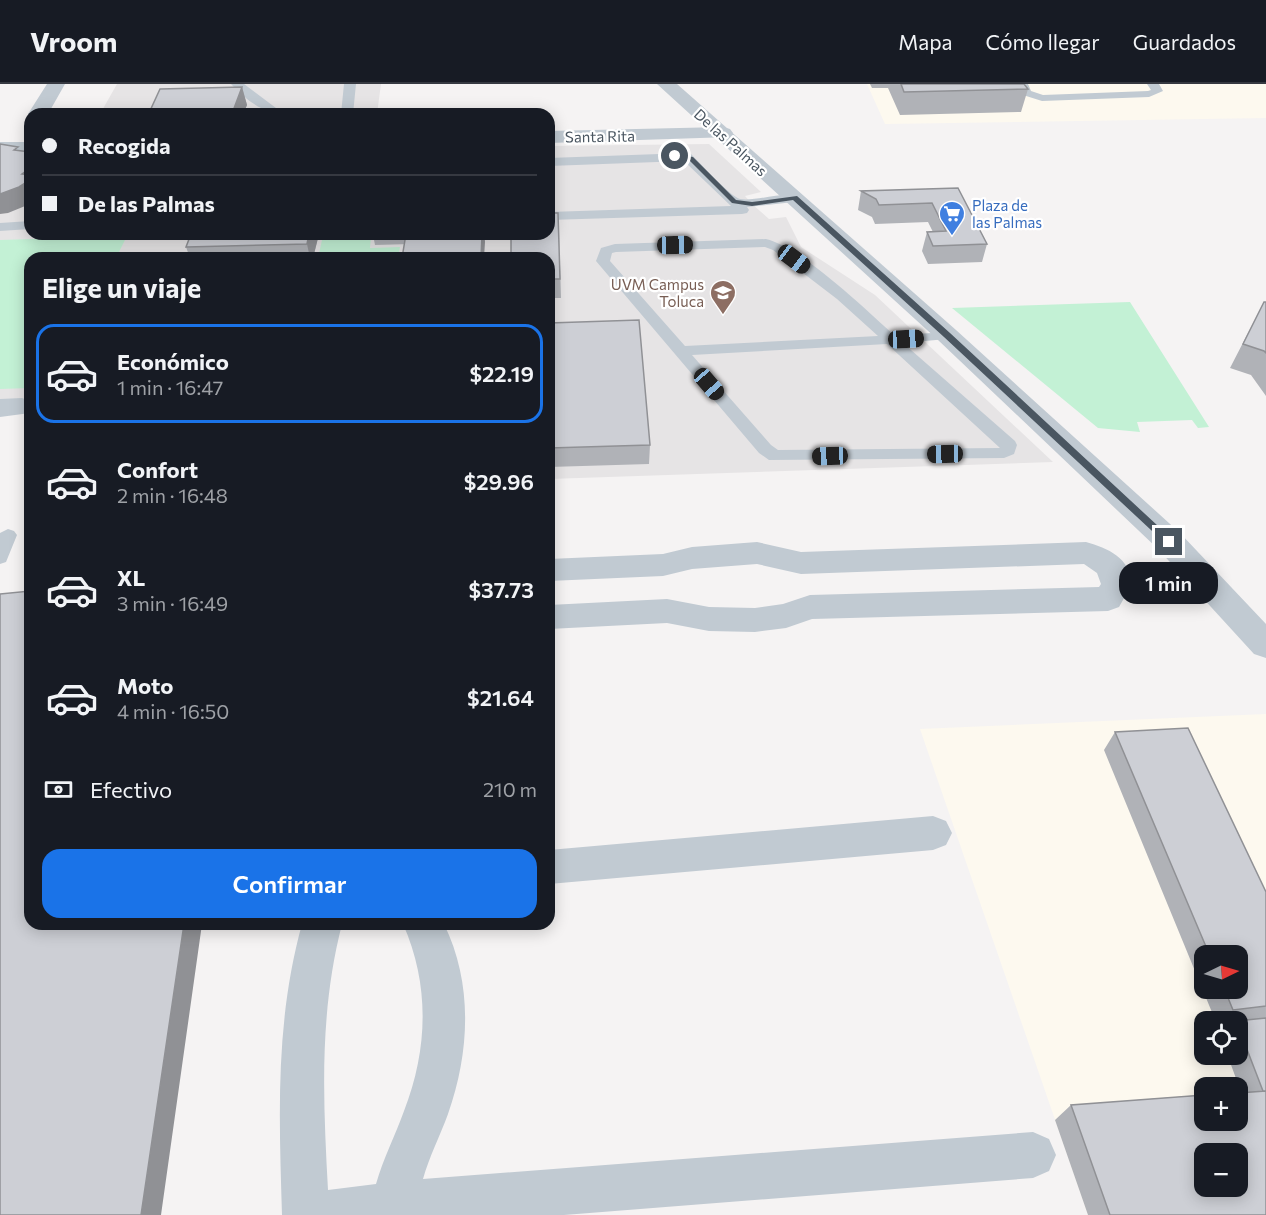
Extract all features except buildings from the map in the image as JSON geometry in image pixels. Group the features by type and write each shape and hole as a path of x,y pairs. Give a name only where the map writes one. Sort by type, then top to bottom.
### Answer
{"street":[{"path":"42,108 56,84"},
{"name":"De las Palmas","path":"666,84 947,335 1169,542 1266,645"},
{"name":"Santa Rita","path":"555,137 723,133"},
{"path":"555,570 663,565 692,558 757,554 773,555 801,563 1086,553 1104,560 1116,575 1118,584 1108,599 810,607 786,616 755,620 708,619 667,611 555,617"},
{"path":"801,563 810,607"},
{"path":"663,565 667,611"},
{"path":"555,866 933,833"},
{"path":"306,1215 300,1069 306,994 321,930"},
{"path":"394,1210 408,1154 433,1091 439,1062 445,999 437,950 426,930"},
{"path":"316,1215 1033,1155"}],"lane":[{"path":"241,86 259,84"},
{"path":"348,108 350,84"},
{"path":"1022,84 1031,96 1042,98 1149,94 1157,91 1153,84"},
{"path":"241,86 250,96 269,108"},
{"path":"555,162 687,157 742,209 741,212 555,216"},
{"path":"734,202 752,204 794,198"},
{"path":"0,227 24,225"},
{"path":"773,244 842,296 891,340 1009,445 1008,450 1004,453 774,456 765,449 603,261 606,251 615,248 654,245 773,244"},
{"path":"681,351 947,335"},
{"path":"0,557 8,535"}],"shaded area":[{"path":"117,84 381,84 378,108 103,108"},
{"path":"867,84 1266,84 1266,118 885,124"},
{"name":"UVM Campus Toluca","path":"709,144 761,192 745,196 752,204 769,219 786,217 801,247 875,295 1053,462 555,479 555,252 24,252 24,404 0,404 0,157 24,157 24,240 555,240 555,146"},
{"path":"1266,714 1266,1215 1088,1215 920,729"}],"green space":[{"path":"0,240 125,240 119,252 24,252 24,388 0,389"},
{"path":"322,240 371,240 370,248 400,247 399,252 319,252"},
{"path":"1130,302 1209,427 1198,428 1192,420 1137,422 1140,432 1098,428 952,308"}],"place":[{"name":"Plaza de las Palmas","path":"952,237"},
{"name":"UVM Campus Toluca","path":"723,316"}],"route":[{"path":"675,156 691,158 734,202 752,204 794,198 947,335 1169,542"}]}
